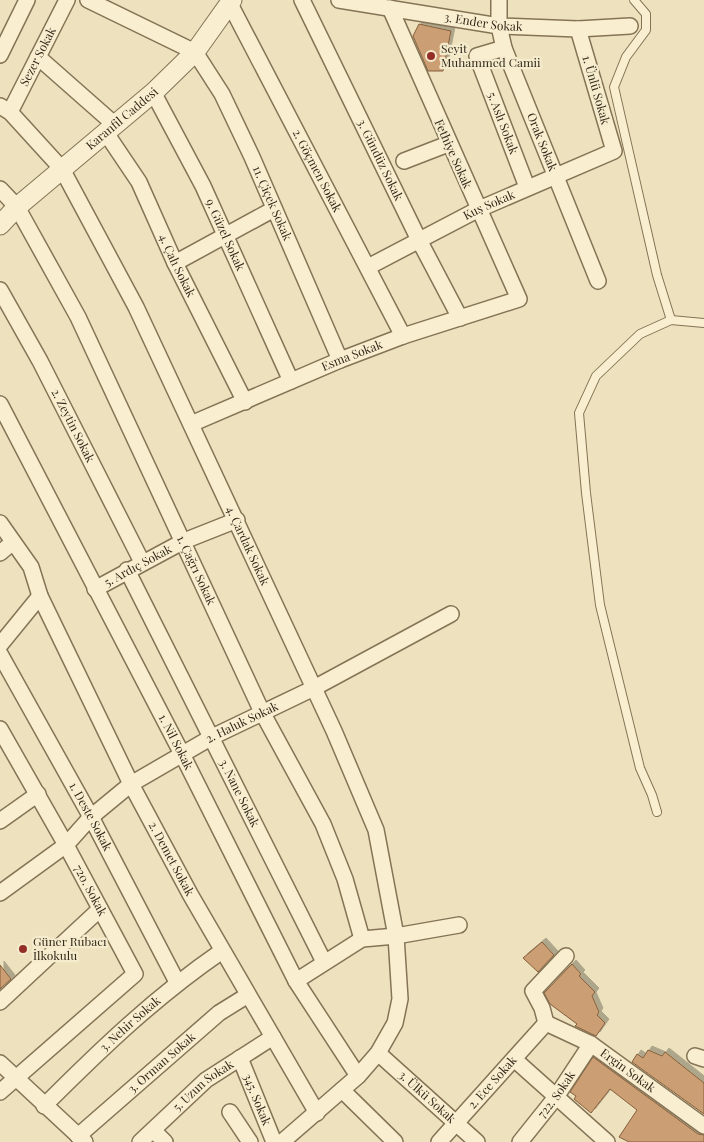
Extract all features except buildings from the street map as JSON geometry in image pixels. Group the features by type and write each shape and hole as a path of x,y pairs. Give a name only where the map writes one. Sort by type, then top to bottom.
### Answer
{"street":[{"path":"0,55 26,0"},
{"name":"Sezer Sokak","path":"5,109 38,57 67,0"},
{"path":"88,0 195,52"},
{"name":"3. Gündüz Sokak","path":"302,0 419,240 460,318"},
{"name":"3. Ender Sokak","path":"339,0 499,26 578,29 630,26"},
{"name":"Orak Sokak","path":"500,0 499,26 504,48 598,281"},
{"name":"Karanfil Caddesi","path":"0,225 62,169 153,92 195,52 231,2"},
{"name":"2. Göçmen Sokak","path":"231,2 403,336"},
{"name":"Fethiye Sokak","path":"390,8 477,210 519,299"},
{"name":"1. Ünlü Sokak","path":"578,29 614,151"},
{"name":"5. Aslı Sokak","path":"504,48 478,56 527,187"},
{"name":"11. Çiçek Sokak","path":"195,52 222,94 340,360"},
{"name":"4. Çalı Sokak","path":"38,57 110,128 139,182 175,263 245,402"},
{"name":"9. Güzel Sokak","path":"153,92 203,186 291,381"},
{"name":"4. Çardak Sokak","path":"5,109 62,169 136,308 237,520 314,688 376,830 396,936 400,998 395,1023 378,1053 358,1076 282,1142"},
{"path":"404,161 448,144"},
{"name":"Kuş Sokak","path":"368,267 477,210 614,151"},
{"name":"1. Çağrı Sokak","path":"0,189 18,208 78,317 184,541 262,712 323,824 345,879 362,939"},
{"path":"175,263 274,208"},
{"name":"2. Zeytin Sokak","path":"0,290 40,361 142,562"},
{"name":"Esma Sokak","path":"191,424 340,360 403,336 519,299"},
{"name":"1. Nil Sokak","path":"0,404 182,754 296,981 358,1076"},
{"name":"5. Ardıç Sokak","path":"95,589 127,570 184,541 237,520"},
{"name":"2. Demet Sokak","path":"0,523 31,568 40,596 131,784 222,951 316,1113"},
{"path":"0,553 13,542"},
{"name":"3. Nane Sokak","path":"127,570 324,962"},
{"path":"0,645 40,596"},
{"name":"2. Haluk Sokak","path":"0,893 66,845 91,818 131,784 212,737 314,688 451,614"},
{"name":"1. Deste Sokak","path":"0,654 91,818 177,982"},
{"name":"720. Sokak","path":"0,1092 135,974 38,794 2,737"},
{"path":"0,821 38,794"},
{"path":"0,1002 100,909"},
{"path":"296,981 362,939 396,936 459,925"},
{"name":"3. Nehir Sokak","path":"44,1106 110,1040 177,982 222,951"},
{"path":"546,1023 542,1008 533,991 566,956"},
{"name":"3. Orman Sokak","path":"81,1139 219,1013 248,995"},
{"name":"Ergin Sokak","path":"546,1023 591,1044 704,1126"},
{"name":"2. Ece Sokak","path":"439,1142 546,1023"},
{"name":"5. Uzun Sokak","path":"140,1142 206,1080 273,1038"},
{"name":"722. Sokak","path":"520,1142 556,1098 591,1044"},
{"name":"3. Ülkü Sokak","path":"378,1053 477,1142"},
{"name":"345. Sokak","path":"240,1058 274,1142"},
{"path":"514,1059 600,1140"},
{"path":"0,1062 44,1106 81,1139"},
{"path":"342,1090 395,1142"},
{"path":"230,1112 250,1142"},
{"path":"153,1130 165,1142"}],"lane":[{"path":"634,0 646,14 646,30 626,57 614,87 657,275 671,320"},
{"path":"657,812 640,768 600,605 586,493 579,413 596,376 640,334 671,320 704,323"}],"place":[{"name":"Seyit Muhammed Camii","path":"431,56"},
{"name":"Güner Rubacı İlkokulu","path":"23,949"}]}
